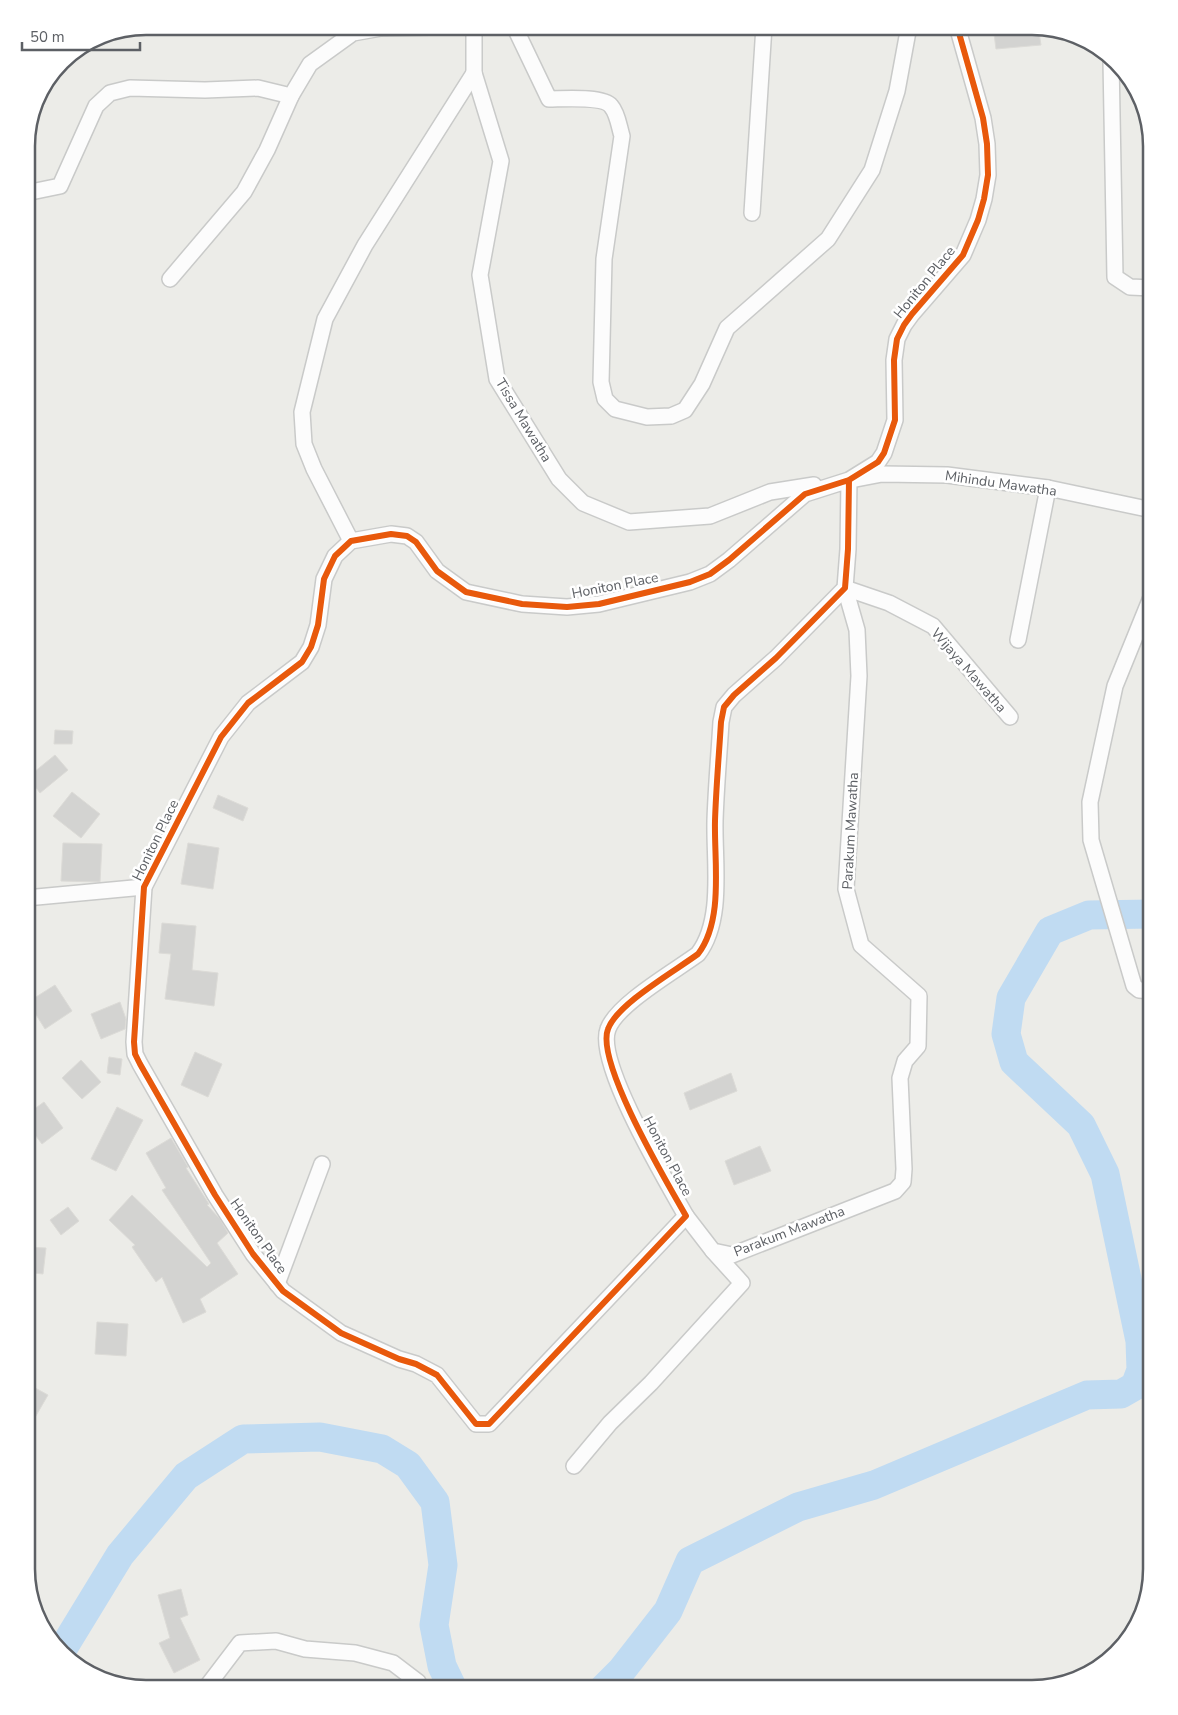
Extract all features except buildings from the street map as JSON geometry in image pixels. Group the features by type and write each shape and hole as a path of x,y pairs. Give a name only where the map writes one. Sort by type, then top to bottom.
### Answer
{"street":[{"path":"170,279 244,192 267,150 291,96 310,64 350,35"},
{"name":"Tissa Mawatha","path":"475,35 474,73 501,161 480,275 497,379 559,480 583,503 629,522 710,516 770,492 849,480"},
{"path":"518,35 549,99 600,100 611,106 616,117 622,136 604,259 602,382 605,400 615,409 647,417 671,416 685,410 702,384 727,328 828,239 872,170 897,91 906,35"},
{"path":"752,213 763,35"},
{"name":"Honiton Place","path":"845,588 776,658 734,695 724,707 721,722 715,820 715,898 711,927 706,944 698,954 629,1002 608,1029 606,1041 611,1064 628,1105 648,1149 686,1216 489,1424 476,1424 437,1375 416,1364 341,1333 283,1291 252,1254 215,1195 135,1054 144,887 221,737 231,722 248,703 302,662 311,647 318,625 324,579 335,556 351,541 391,534 407,536 416,542 437,571 466,592 522,604 567,607 599,604 690,582 710,574 729,560 805,494 849,480 878,462 884,453 895,420 894,360 897,339 908,319 963,255 978,220 984,199 988,175 987,144 983,118 960,35"},
{"path":"1111,67 1115,277 1130,288 1143,288"},
{"path":"351,541 314,469 304,444 302,412 325,319 364,245 474,73"},
{"path":"35,192 60,186 96,106 110,93 130,88 205,90 258,88 291,96"},
{"name":"Mihindu Mawatha","path":"849,480 882,474 947,475 1048,488 1143,508"},
{"path":"845,588 848,549 849,480"},
{"path":"1018,640 1048,488"},
{"name":"Wijaya Mawatha","path":"845,588 889,603 932,626 1010,717"},
{"name":"Parakum Mawatha","path":"686,1216 713,1251 732,1255 895,1191 903,1182 900,1078 905,1061 918,1046 919,996 861,944 846,889 859,676 857,630 845,588"},
{"path":"1143,617 1115,686 1090,802 1091,840 1134,986 1143,990"},
{"path":"35,897 144,887"},
{"path":"277,1284 322,1164"},
{"path":"574,1466 610,1423 651,1383 742,1283 713,1251"},
{"path":"211,1680 240,1643 276,1641 305,1650 355,1653 393,1664 415,1680"}],"waterway":[{"path":"612,1680 668,1611 690,1561 798,1507 874,1485 1087,1395 1121,1394 1135,1386 1141,1370 1140,1341 1105,1174 1081,1125 1014,1062 1006,1034 1011,998 1050,931 1089,915 1143,914"},
{"path":"65,1645 120,1555 186,1476 243,1439 320,1437 382,1449 408,1465 435,1502 443,1565 434,1625 442,1666 449,1680"}],"cycle path":[{"path":"849,480 878,462 884,453 895,420 894,360 897,339 912,314 963,255 978,220 984,199 988,175 987,144 983,118 960,35"},
{"path":"849,480 848,549 845,588 776,658 734,695 724,707 721,722 715,809 715,908 706,940 698,954 634,999 614,1019 608,1029 607,1045 612,1068 622,1094 635,1123 686,1216 489,1424 476,1424 437,1375 416,1364 399,1359 341,1333 283,1291 253,1254 215,1195 135,1054 134,1042 144,887 221,737 248,703 302,662 311,647 318,625 324,579 335,556 351,541 391,534 407,536 416,542 437,571 466,592 522,604 567,607 599,604 690,582 710,574 729,560 805,494 849,480"}]}
